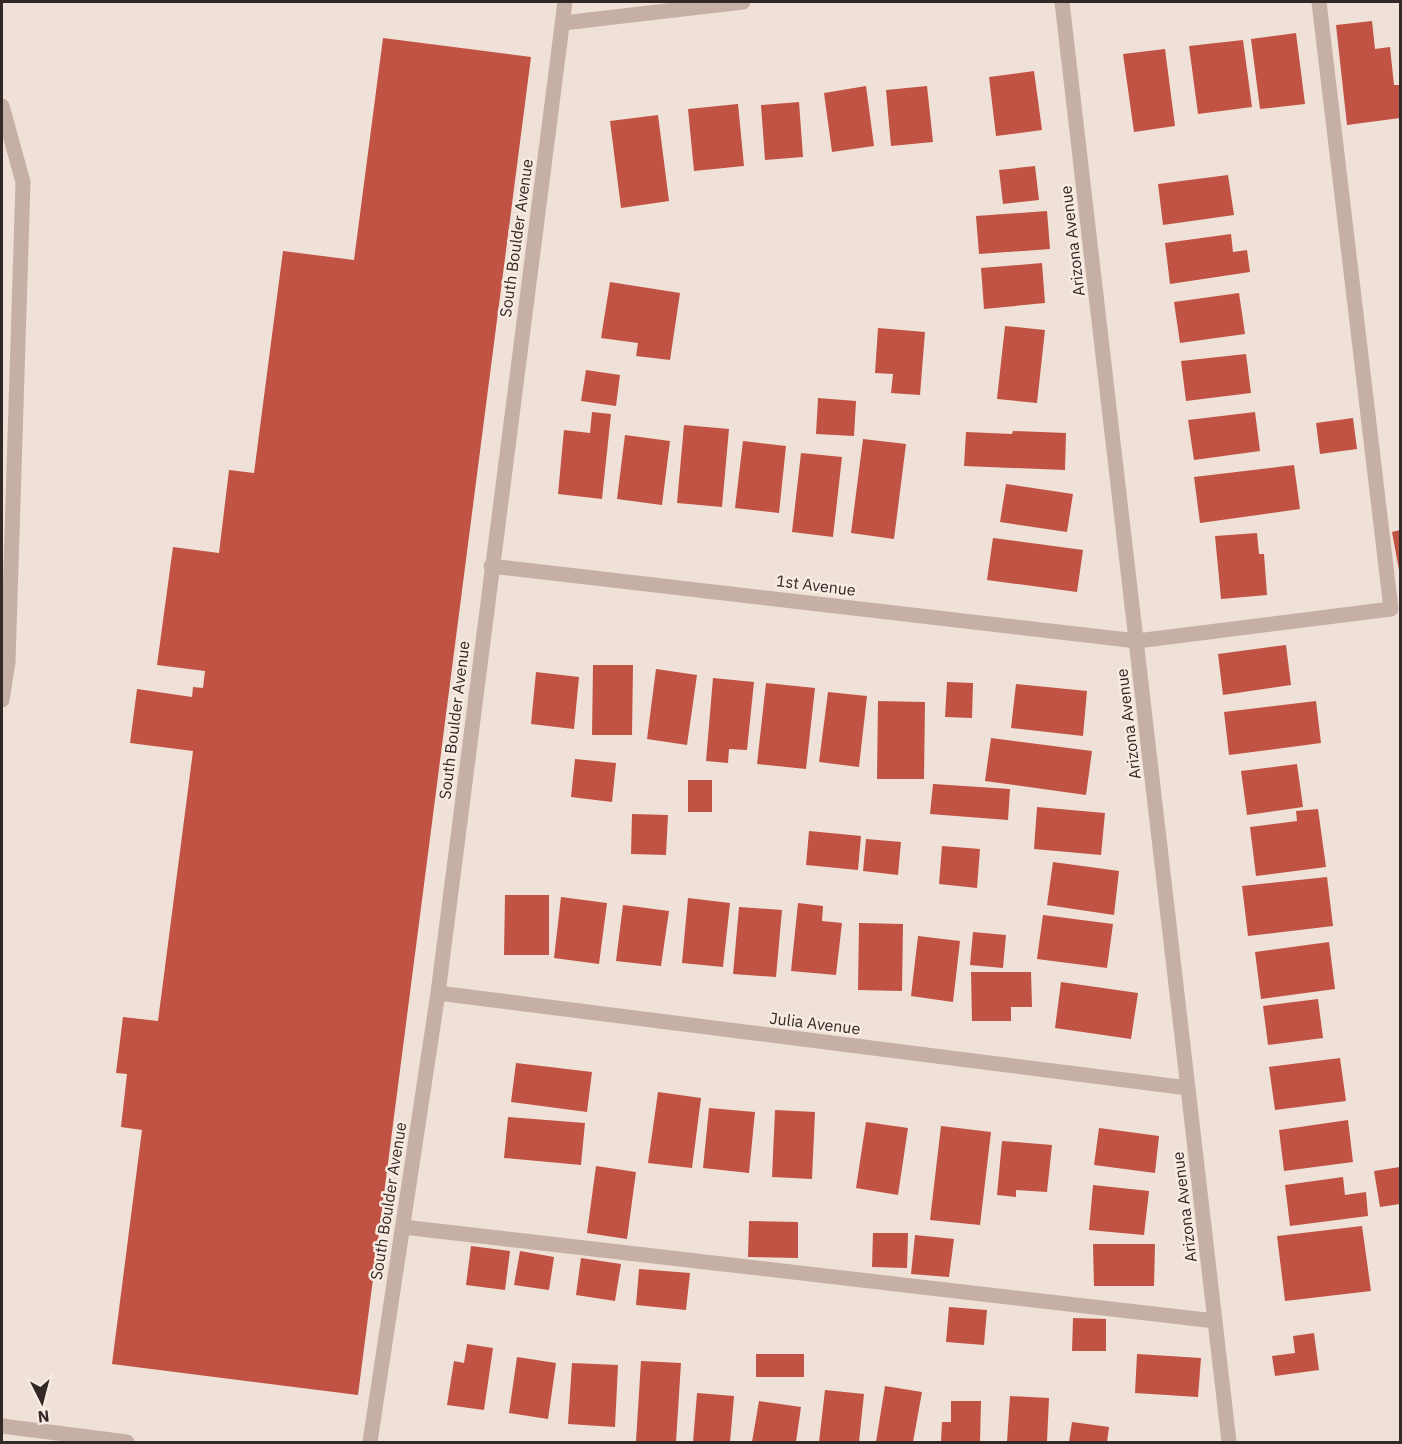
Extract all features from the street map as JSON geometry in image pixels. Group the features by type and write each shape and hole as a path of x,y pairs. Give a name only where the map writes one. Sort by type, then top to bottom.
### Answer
{"street":[{"name":"South Boulder Avenue","path":"370,1443 438,993 565,2"},
{"path":"562,23 743,2"},
{"name":"Arizona Avenue","path":"1062,2 1229,1443"},
{"name":"1st Avenue","path":"491,566 1137,640 1391,609 1319,2"},
{"path":"2,106 23,182 8,662 2,700"},
{"name":"Julia Avenue","path":"438,993 1188,1088"},
{"path":"403,1227 1215,1321"},
{"path":"2,1426 127,1443"}],"building":[{"path":"1372,21 1375,49 1390,47 1394,85 1400,85 1400,118 1347,125 1336,25"},
{"path":"1296,33 1305,104 1260,109 1251,39"},
{"path":"383,38 531,57 358,1395 112,1364 142,1130 121,1127 127,1074 116,1073 123,1017 158,1021 193,751 130,743 137,689 192,697 193,687 203,688 205,671 157,665 173,547 219,553 229,470 254,473 283,251 354,260"},
{"path":"1243,40 1252,107 1198,114 1189,46"},
{"path":"1165,49 1175,126 1134,132 1123,54"},
{"path":"1034,71 1042,130 996,136 989,77"},
{"path":"866,86 874,146 832,152 824,93"},
{"path":"927,86 933,142 891,146 886,90"},
{"path":"799,102 803,157 765,160 761,105"},
{"path":"738,104 744,166 694,171 688,109"},
{"path":"658,115 669,201 621,208 610,121"},
{"path":"1035,166 1039,200 1003,204 999,170"},
{"path":"1228,175 1234,215 1163,225 1158,184"},
{"path":"1047,211 1050,249 979,254 976,216"},
{"path":"1231,234 1233,252 1247,250 1250,272 1170,284 1165,243"},
{"path":"1042,263 1045,303 984,309 981,268"},
{"path":"610,282 680,293 670,360 636,356 638,343 601,338"},
{"path":"1239,293 1245,334 1180,343 1174,302"},
{"path":"1005,326 1045,330 1037,403 997,399"},
{"path":"878,328 925,332 920,395 891,393 893,374 875,373"},
{"path":"1246,354 1251,393 1186,401 1181,361"},
{"path":"586,370 620,375 616,406 581,401"},
{"path":"818,398 856,401 854,436 816,434"},
{"path":"592,412 611,414 602,499 558,494 564,430 590,433"},
{"path":"1255,412 1260,451 1194,460 1188,420"},
{"path":"1353,418 1357,449 1320,454 1316,423"},
{"path":"684,425 729,429 722,507 677,503"},
{"path":"1013,431 1066,433 1065,470 964,466 966,432 1012,434"},
{"path":"625,435 670,441 662,505 617,499"},
{"path":"863,439 906,444 894,539 851,533"},
{"path":"743,441 786,446 779,513 735,508"},
{"path":"801,453 842,457 833,537 792,532"},
{"path":"1294,465 1300,509 1200,523 1194,477"},
{"path":"1006,484 1073,494 1067,532 1000,522"},
{"path":"1400,530 1400,570 1399,570 1392,532"},
{"path":"1257,533 1259,554 1264,554 1267,595 1221,599 1215,536"},
{"path":"993,538 1083,550 1077,592 987,580"},
{"path":"1286,645 1291,685 1223,695 1218,654"},
{"path":"593,665 633,665 632,735 592,735"},
{"path":"656,669 697,675 687,745 647,739"},
{"path":"536,672 579,677 574,729 531,724"},
{"path":"713,678 754,682 747,750 729,749 728,763 706,761"},
{"path":"947,682 973,683 972,718 945,717"},
{"path":"766,683 815,688 806,769 757,764"},
{"path":"1016,684 1087,691 1083,736 1011,728"},
{"path":"828,692 867,696 859,767 819,762"},
{"path":"878,701 925,702 924,779 877,779"},
{"path":"1316,701 1321,743 1229,755 1224,712"},
{"path":"991,738 1092,751 1086,795 985,781"},
{"path":"575,759 616,763 612,802 571,797"},
{"path":"1297,764 1303,807 1247,815 1241,771"},
{"path":"688,780 712,780 712,812 688,812"},
{"path":"933,784 1010,789 1008,820 930,814"},
{"path":"1037,807 1105,813 1101,855 1034,849"},
{"path":"1318,809 1326,867 1256,876 1250,827 1297,821 1296,811"},
{"path":"632,814 668,815 666,855 631,854"},
{"path":"809,831 861,836 858,870 806,865"},
{"path":"866,839 901,842 898,875 863,871"},
{"path":"942,846 980,849 977,888 939,884"},
{"path":"1053,862 1119,871 1114,915 1047,905"},
{"path":"1327,877 1333,926 1248,936 1242,886"},
{"path":"505,895 549,895 549,955 504,955"},
{"path":"561,897 607,903 599,964 554,958"},
{"path":"688,898 730,903 723,967 682,963"},
{"path":"798,903 823,906 822,921 842,923 836,975 791,971"},
{"path":"623,905 669,911 661,966 616,961"},
{"path":"739,907 782,910 776,977 733,974"},
{"path":"1043,915 1113,924 1107,968 1037,959"},
{"path":"859,923 903,924 902,991 858,990"},
{"path":"973,932 1006,935 1003,968 970,965"},
{"path":"918,936 960,941 953,1002 911,996"},
{"path":"1329,942 1335,989 1261,999 1255,952"},
{"path":"971,972 1031,972 1032,1007 1011,1007 1011,1021 972,1021"},
{"path":"1061,982 1138,993 1131,1039 1055,1028"},
{"path":"1318,999 1323,1038 1268,1045 1263,1006"},
{"path":"1340,1058 1346,1101 1275,1110 1269,1067"},
{"path":"516,1063 592,1072 587,1112 511,1102"},
{"path":"658,1092 701,1098 692,1168 648,1163"},
{"path":"709,1108 755,1112 749,1173 703,1168"},
{"path":"775,1110 815,1112 812,1179 772,1177"},
{"path":"508,1117 585,1123 581,1165 504,1158"},
{"path":"1348,1120 1353,1162 1284,1171 1279,1130"},
{"path":"866,1122 908,1128 898,1195 856,1188"},
{"path":"941,1126 991,1132 980,1225 930,1220"},
{"path":"1099,1128 1159,1136 1155,1173 1094,1165"},
{"path":"1002,1141 1052,1145 1047,1192 1016,1190 1016,1197 997,1195"},
{"path":"596,1166 636,1172 627,1239 587,1233"},
{"path":"1400,1167 1400,1204 1380,1207 1374,1171"},
{"path":"1343,1177 1345,1195 1366,1192 1368,1216 1290,1226 1285,1185"},
{"path":"1093,1185 1149,1191 1144,1235 1089,1230"},
{"path":"749,1221 798,1222 798,1258 748,1257"},
{"path":"1362,1226 1371,1291 1285,1301 1277,1236"},
{"path":"873,1233 908,1233 907,1268 872,1267"},
{"path":"915,1235 954,1239 949,1277 911,1274"},
{"path":"1093,1244 1155,1244 1154,1286 1094,1286"},
{"path":"471,1246 510,1251 505,1290 466,1285"},
{"path":"520,1251 554,1257 549,1290 514,1285"},
{"path":"581,1258 621,1264 615,1301 576,1295"},
{"path":"639,1269 690,1273 686,1310 636,1305"},
{"path":"949,1307 987,1310 984,1345 946,1342"},
{"path":"1073,1318 1106,1319 1106,1351 1072,1351"},
{"path":"1314,1333 1319,1370 1275,1376 1272,1356 1295,1353 1293,1336"},
{"path":"467,1344 493,1348 484,1410 447,1405 454,1361 464,1363"},
{"path":"756,1354 804,1354 804,1377 756,1377"},
{"path":"1137,1354 1201,1358 1198,1397 1135,1393"},
{"path":"517,1357 556,1363 548,1419 509,1413"},
{"path":"641,1361 681,1363 676,1442 636,1441"},
{"path":"572,1363 618,1365 615,1427 568,1424"},
{"path":"885,1386 922,1392 913,1442 876,1442"},
{"path":"825,1390 864,1394 859,1442 819,1442"},
{"path":"697,1393 734,1396 730,1442 693,1442"},
{"path":"1010,1396 1049,1398 1047,1442 1007,1442"},
{"path":"759,1401 801,1407 796,1442 752,1442"},
{"path":"951,1401 981,1401 980,1442 941,1442 942,1422 951,1422"},
{"path":"1072,1422 1109,1427 1107,1442 1069,1442"}]}
